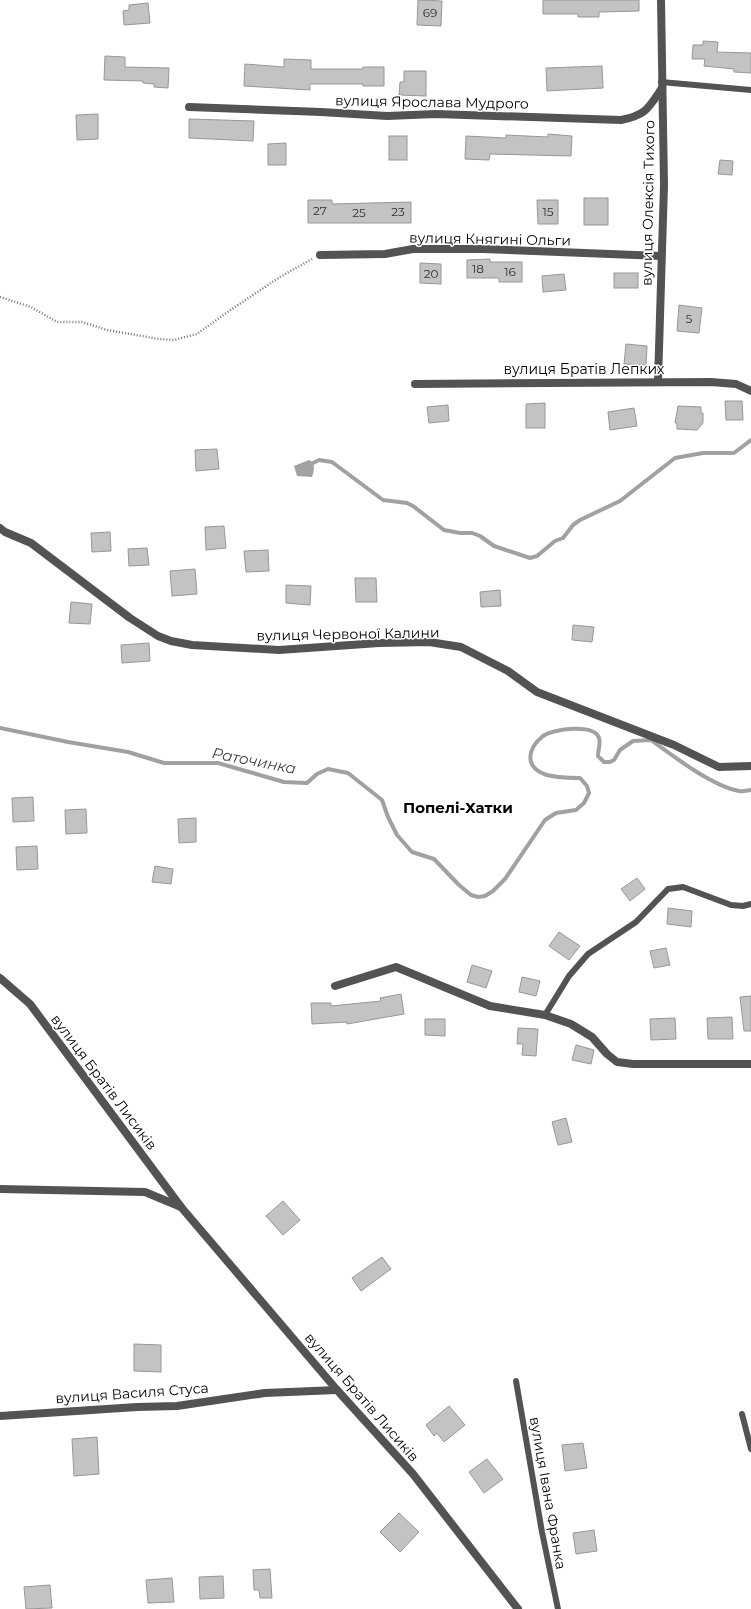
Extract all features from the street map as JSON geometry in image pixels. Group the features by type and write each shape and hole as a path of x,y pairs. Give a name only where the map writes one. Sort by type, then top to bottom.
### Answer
{"street":[{"name":"вулиця Олексія Тихого","path":"658,382 664,185 661,0"},
{"name":"вулиця Ярослава Мудрого","path":"189,107 388,116 436,114 621,120 634,118 642,114 649,108 662,85"},
{"name":"вулиця Княгині Ольги","path":"320,255 385,254 413,249 483,249 661,256"},
{"name":"вулиця Братів Лепких","path":"415,384 711,382 736,384 751,391"},
{"name":"вулиця Червоної Калини","path":"0,528 5,532 31,543 130,618 158,636 171,641 192,645 279,650 379,643 429,642 461,647 508,671 537,692 674,745 719,767 751,766"},
{"path":"335,986 396,967 490,1006 545,1015 571,1024 592,1037 607,1054 617,1062 633,1064 751,1064"},
{"name":"вулиця Братів Лисиків","path":"0,978 30,1004 181,1207 337,1390 413,1474 518,1609"},
{"name":"вулиця Братів Лисиків","path":"0,1189 145,1192 181,1207"},
{"name":"вулиця Василя Стуса","path":"0,1416 137,1407 177,1406 265,1393 337,1390"}],"lane":[{"path":"662,85 751,90"},
{"path":"545,1015 569,976 588,954 636,922 668,889 683,887 731,905 743,906 751,904"},
{"name":"вулиця Івана Франка","path":"516,1381 542,1532 558,1609"},
{"path":"742,1414 751,1449"}],"path":[{"path":"0,297 31,307 56,322 82,322 107,330 159,339 174,340 197,334 280,277 320,255"}],"shaded area":[{"path":"309,460 314,465 312,477 297,476 294,466"}],"building":[{"path":"418,0 442,1 441,26 417,25"},
{"path":"543,0 639,0 639,11 599,12 599,17 578,17 578,14 543,14"},
{"path":"148,3 150,23 124,25 123,11 129,10 129,5"},
{"path":"703,41 718,42 717,52 751,53 751,73 734,72 734,69 704,66 705,59 692,59 693,45 703,45"},
{"path":"105,56 125,57 125,67 169,68 168,88 154,87 154,84 143,83 143,81 104,80"},
{"path":"284,59 311,60 311,69 363,69 363,67 384,67 384,86 363,86 363,84 310,84 310,90 244,86 245,64 284,67"},
{"path":"602,66 603,88 547,91 546,68"},
{"path":"404,71 426,71 426,96 399,95 400,82 404,82"},
{"path":"98,114 98,139 77,140 76,115"},
{"path":"189,119 254,121 253,141 189,138"},
{"path":"548,134 572,136 571,156 490,154 489,160 465,159 466,136 506,138 506,135 548,137"},
{"path":"389,136 407,136 407,160 389,160"},
{"path":"286,143 286,165 268,165 268,144"},
{"path":"720,160 733,161 732,175 718,174"},
{"path":"584,198 608,198 608,225 584,225"},
{"path":"308,200 332,200 332,204 411,202 411,223 308,223"},
{"path":"537,200 558,200 558,224 538,224"},
{"path":"490,259 490,262 522,262 522,282 499,282 499,278 467,278 467,260"},
{"path":"420,263 441,264 441,284 420,283"},
{"path":"614,273 638,273 638,288 614,288"},
{"path":"564,274 566,290 543,292 542,276"},
{"path":"679,305 702,308 699,333 677,331"},
{"path":"626,344 647,346 646,365 624,364"},
{"path":"725,401 742,401 743,420 726,420"},
{"path":"545,403 545,428 526,428 526,404"},
{"path":"448,405 449,421 429,423 427,407"},
{"path":"678,406 701,407 701,413 703,413 703,423 697,430 677,429 677,423 675,423"},
{"path":"634,408 637,426 610,430 608,412"},
{"path":"217,449 219,469 196,471 195,450"},
{"path":"224,526 226,548 206,550 205,527"},
{"path":"110,532 111,551 92,552 91,533"},
{"path":"147,548 149,565 129,566 128,549"},
{"path":"268,550 269,571 246,572 244,551"},
{"path":"195,569 197,594 172,596 170,571"},
{"path":"355,578 376,578 377,602 356,602"},
{"path":"286,585 311,586 310,605 286,603"},
{"path":"500,590 501,606 481,607 480,592"},
{"path":"71,602 92,604 90,624 69,623"},
{"path":"573,625 594,627 592,642 572,640"},
{"path":"149,643 150,661 122,663 121,645"},
{"path":"33,797 34,821 13,822 12,798"},
{"path":"86,809 87,833 66,834 65,810"},
{"path":"196,818 196,842 179,843 178,819"},
{"path":"37,846 38,869 17,870 16,847"},
{"path":"155,866 173,869 171,884 152,882"},
{"path":"637,878 645,889 630,901 621,889"},
{"path":"668,908 692,911 691,927 667,924"},
{"path":"559,932 580,946 569,960 549,946"},
{"path":"666,948 670,965 654,968 650,951"},
{"path":"472,965 492,971 486,988 467,982"},
{"path":"522,977 540,981 536,996 519,992"},
{"path":"401,994 404,1014 347,1024 347,1022 312,1024 311,1003 331,1003 331,1006 381,1001 380,998"},
{"path":"751,996 751,1031 744,1031 740,997"},
{"path":"732,1017 733,1039 708,1039 707,1018"},
{"path":"675,1018 676,1039 651,1040 650,1019"},
{"path":"425,1019 445,1019 445,1036 425,1035"},
{"path":"518,1028 538,1029 536,1056 522,1055 523,1044 517,1044"},
{"path":"576,1045 594,1050 591,1064 572,1060"},
{"path":"566,1118 572,1142 558,1145 552,1122"},
{"path":"283,1201 300,1220 283,1235 266,1216"},
{"path":"382,1257 391,1269 361,1291 352,1278"},
{"path":"134,1344 161,1345 161,1372 134,1371"},
{"path":"449,1406 465,1425 444,1442 437,1433 434,1436 426,1425"},
{"path":"97,1437 99,1474 74,1476 72,1439"},
{"path":"583,1443 587,1468 565,1471 562,1445"},
{"path":"487,1459 503,1479 484,1493 469,1472"},
{"path":"399,1513 419,1532 400,1552 380,1532"},
{"path":"594,1530 597,1551 576,1554 573,1533"},
{"path":"270,1569 272,1598 260,1598 259,1590 254,1590 253,1570"},
{"path":"223,1576 224,1598 200,1599 199,1577"},
{"path":"172,1578 174,1602 148,1603 146,1580"},
{"path":"50,1585 52,1608 26,1609 24,1587"}],"waterway":[{"path":"313,463 319,460 332,462 383,500 407,503 444,530 460,533 472,533 480,536 494,546 530,558 537,556 555,541 563,538 573,525 580,520 620,501 675,458 703,453 734,453 751,440"},
{"name":"Раточинка","path":"0,728 68,742 128,752 164,763 218,763 284,782 307,783 317,774 328,769 348,773 382,800 397,835 412,852 434,859 459,885 471,895 478,897 485,896 493,891 505,879 545,820 556,813 576,810 584,803 589,793 587,786 580,778 562,778 544,774 533,766 530,756 531,751 538,741 548,733 573,729 590,730 596,733 600,740 598,756 604,762 614,760 620,750 633,741 651,740 705,777 728,788 740,791 751,790"}],"district":[{"name":"Попелі-Хатки","path":"458,808"}]}
